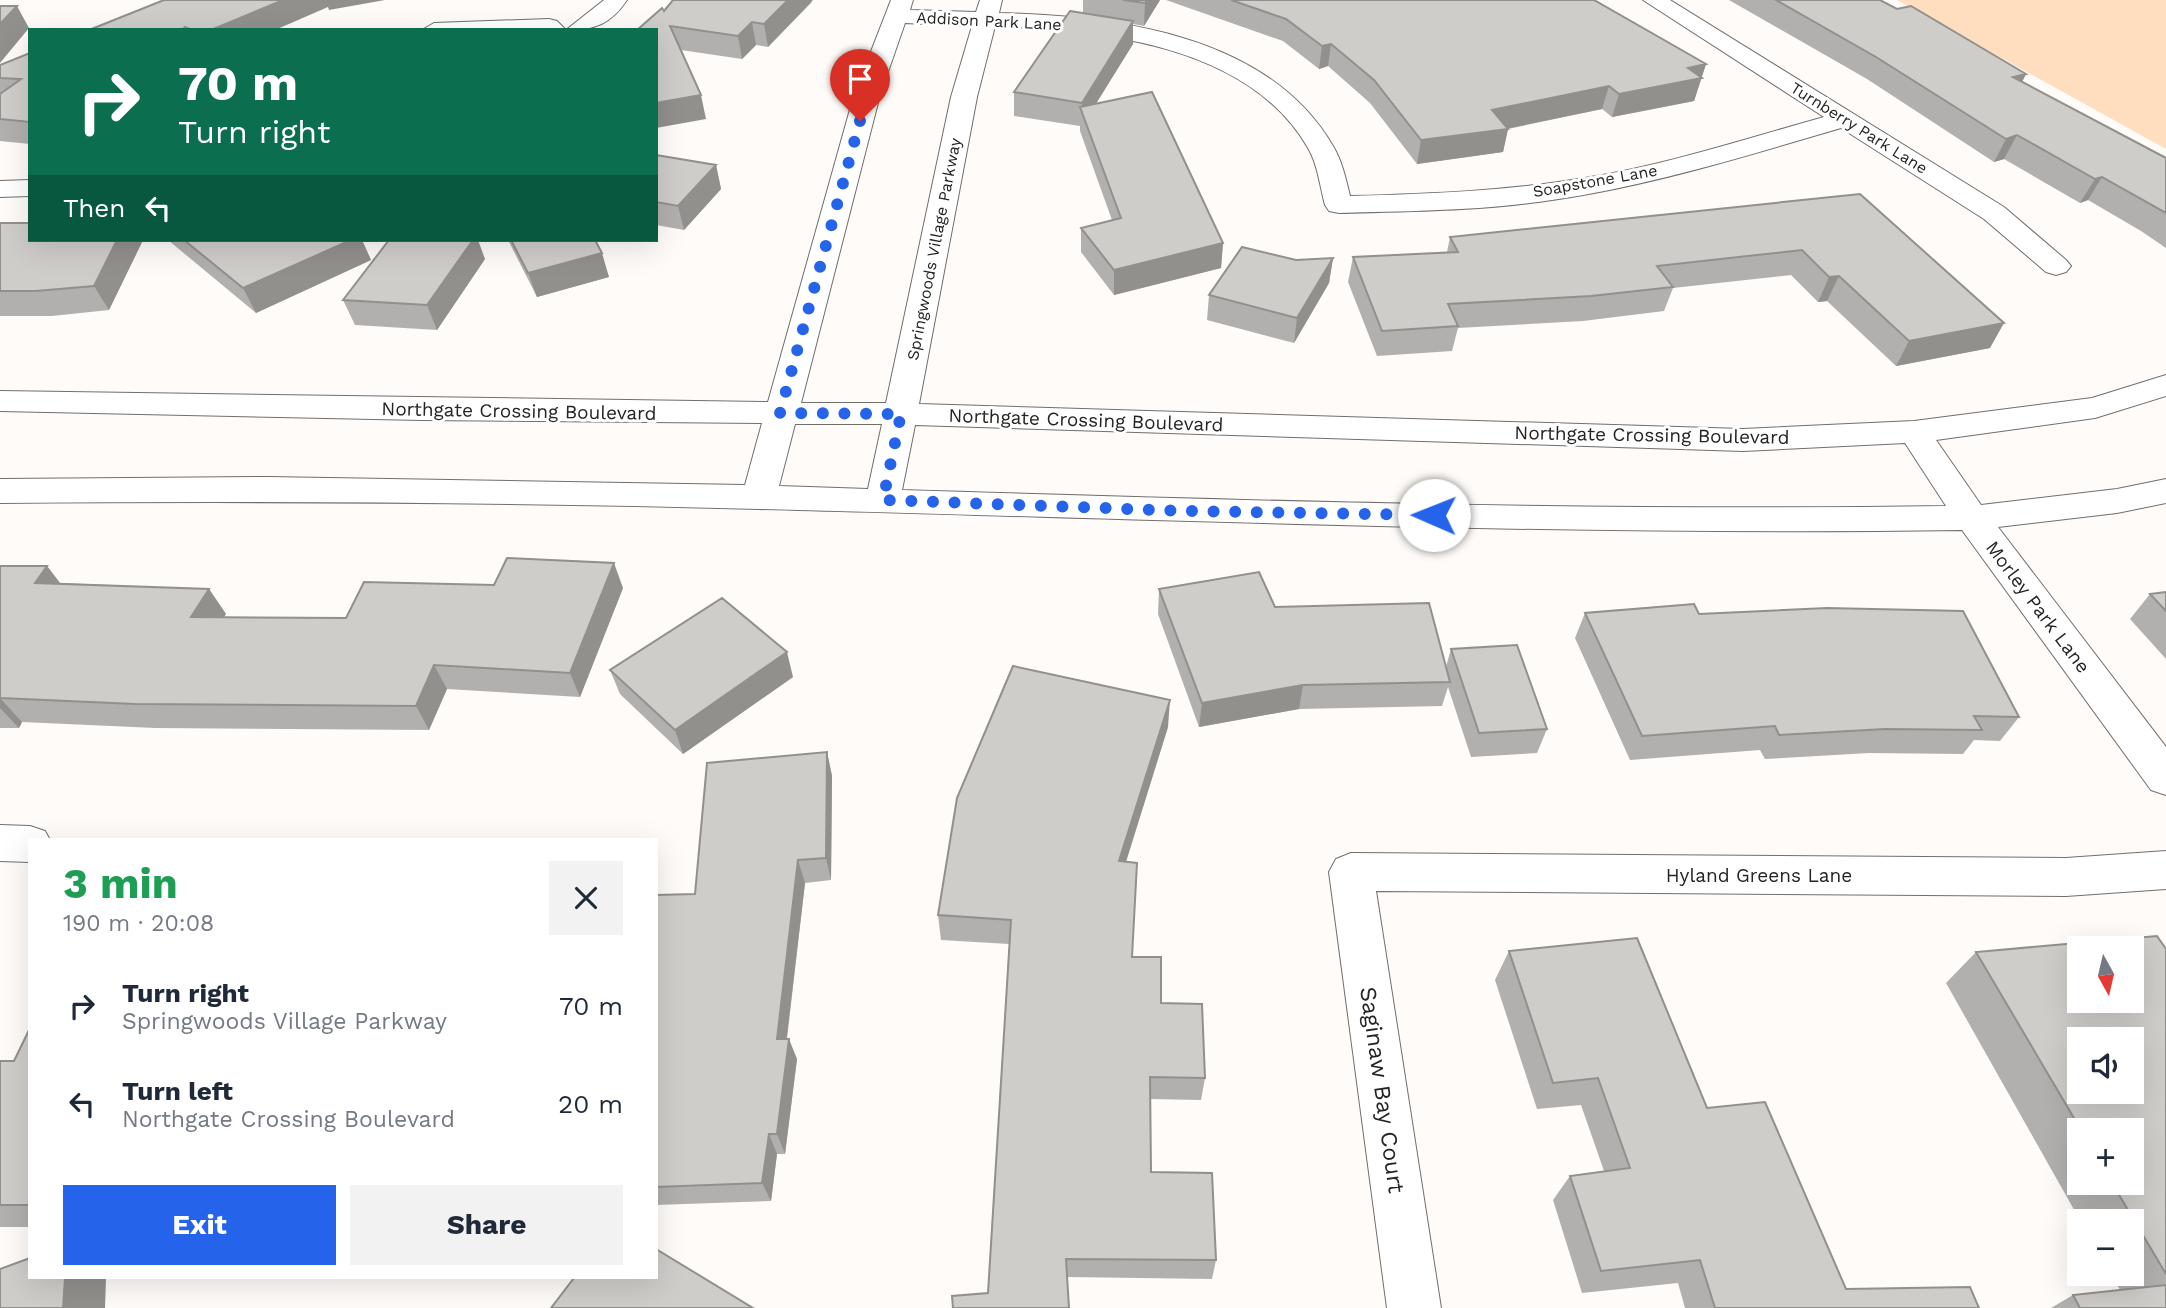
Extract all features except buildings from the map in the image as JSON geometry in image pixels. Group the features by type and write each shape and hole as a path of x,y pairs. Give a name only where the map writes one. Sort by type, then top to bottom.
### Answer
{"street":[{"path":"581,28 609,10 617,0"},
{"name":"Turnberry Park Lane","path":"1654,0 1994,213 2056,266"},
{"path":"759,497 867,94 898,8"},
{"name":"Addison Park Lane","path":"898,8 987,10 1106,28 1181,44 1238,68 1286,104 1320,146 1339,205"},
{"name":"Springwoods Village Parkway","path":"883,500 964,97 987,10"},
{"path":"473,28 551,28"},
{"name":"Soapstone Lane","path":"1339,205 1448,201 1551,192 1701,160 1846,119"},
{"path":"0,188 28,188"},
{"name":"Northgate Crossing Boulevard","path":"0,401 408,410 901,414 1743,440 1914,432 2095,408 2166,385"},
{"name":"Morley Park Lane","path":"1914,432 1972,518 2166,778"},
{"path":"0,491 268,489 759,497 1185,511 1739,521 1972,518 2117,501 2166,491"},
{"path":"0,843 28,844"},
{"name":"Hyland Greens Lane","path":"1351,872 2066,877 2166,870"},
{"name":"Saginaw Bay Court","path":"1351,872 1414,1308"}],"shaded area":[{"path":"1897,0 2166,0 2166,149"}],"route":[{"path":"860,121 780,413 901,414 883,500 1185,511 1434,515"}]}
